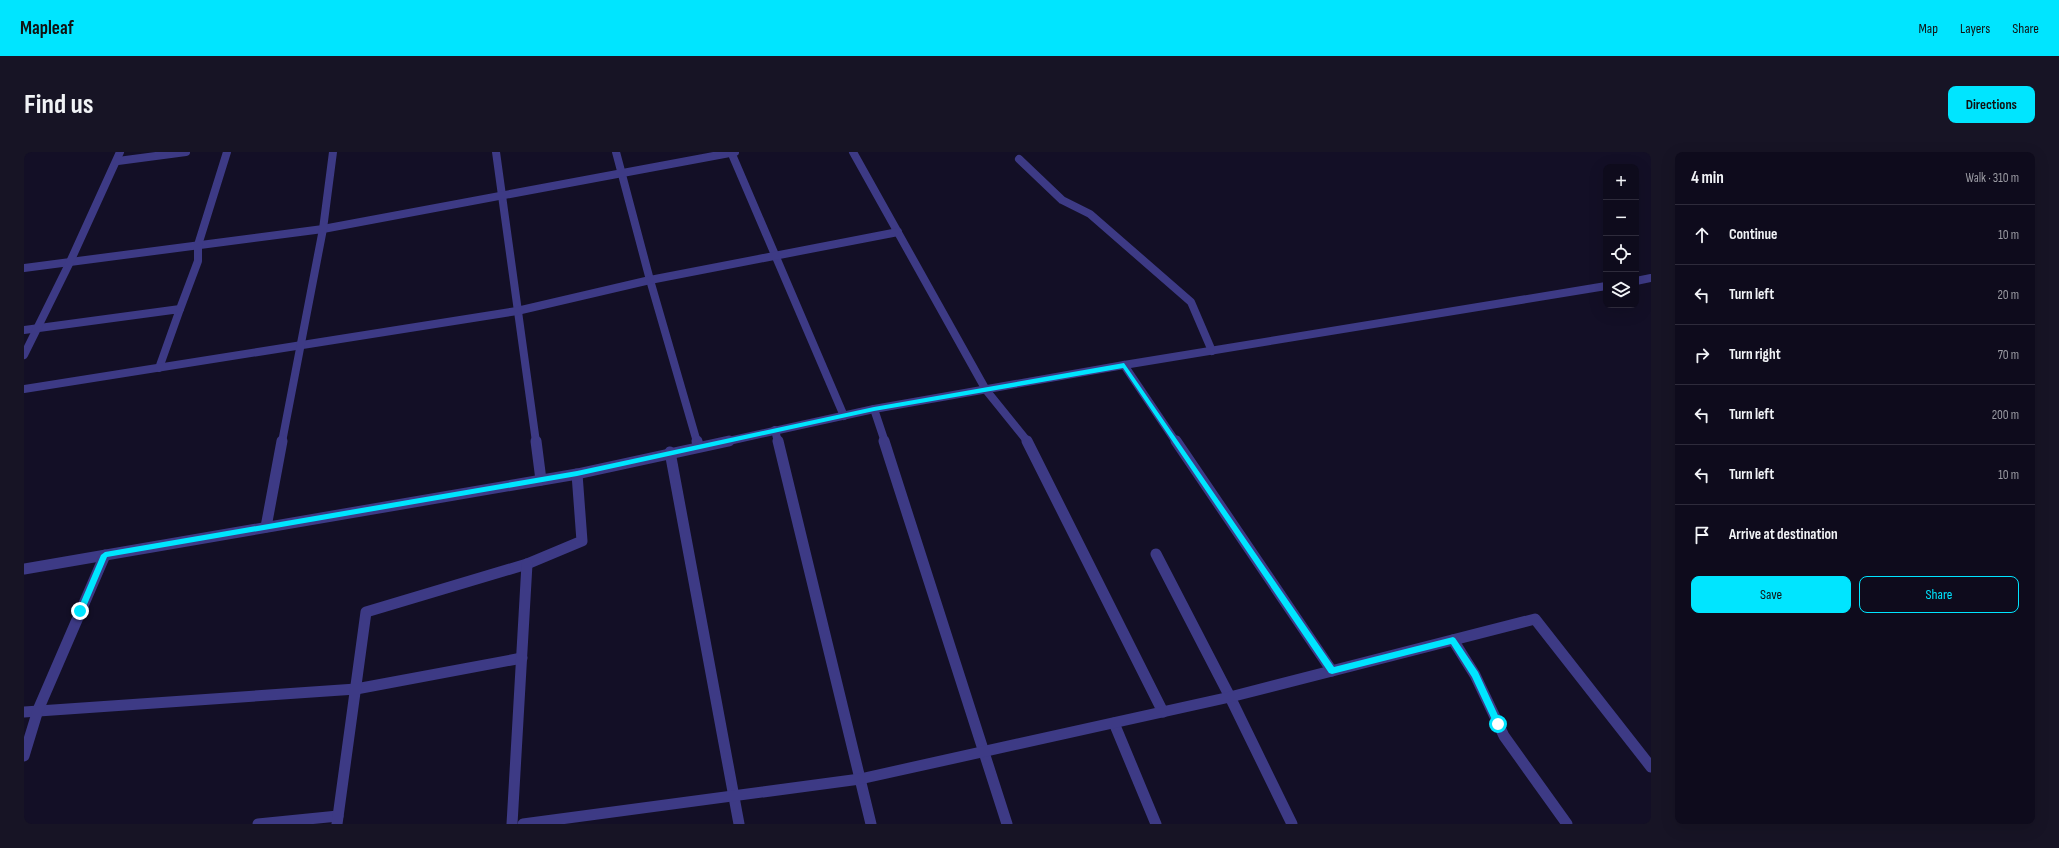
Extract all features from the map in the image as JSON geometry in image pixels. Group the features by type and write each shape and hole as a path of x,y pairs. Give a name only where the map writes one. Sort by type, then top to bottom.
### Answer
{"street":[{"path":"24,355 118,161 120,152"},
{"path":"118,161 186,152"},
{"path":"159,368 198,261 198,245 227,152"},
{"path":"266,528 323,229 333,152"},
{"path":"496,152 541,480"},
{"path":"616,152 650,280 698,446"},
{"path":"24,268 323,229 733,152 844,416"},
{"path":"853,152 986,390 1028,442 1163,712"},
{"path":"1019,159 1062,200 1090,214 1191,302 1212,351"},
{"path":"24,389 518,311 650,280 898,232"},
{"path":"1639,280 1651,278"},
{"path":"24,569 577,474 670,452 874,409 1124,365 1603,286"},
{"path":"24,330 180,310"},
{"path":"1124,365 1332,671"},
{"path":"874,409 1008,824"},
{"path":"775,430 787,471 871,824"},
{"path":"670,452 738,824"},
{"path":"258,824 338,820 366,612 527,564 582,541 577,474"},
{"path":"1156,554 1230,697 1292,824"},
{"path":"24,756 38,710 105,555"},
{"path":"512,824 527,564"},
{"path":"523,824 860,779 1230,697 1535,619 1651,767"},
{"path":"1453,640 1475,675 1504,736 1567,824"},
{"path":"24,712 356,689 522,658"},
{"path":"1114,723 1156,824"}],"route":[{"path":"80,611 105,555 577,474 698,446 874,409 1124,365 1332,671 1453,640 1475,675 1498,724"}]}
